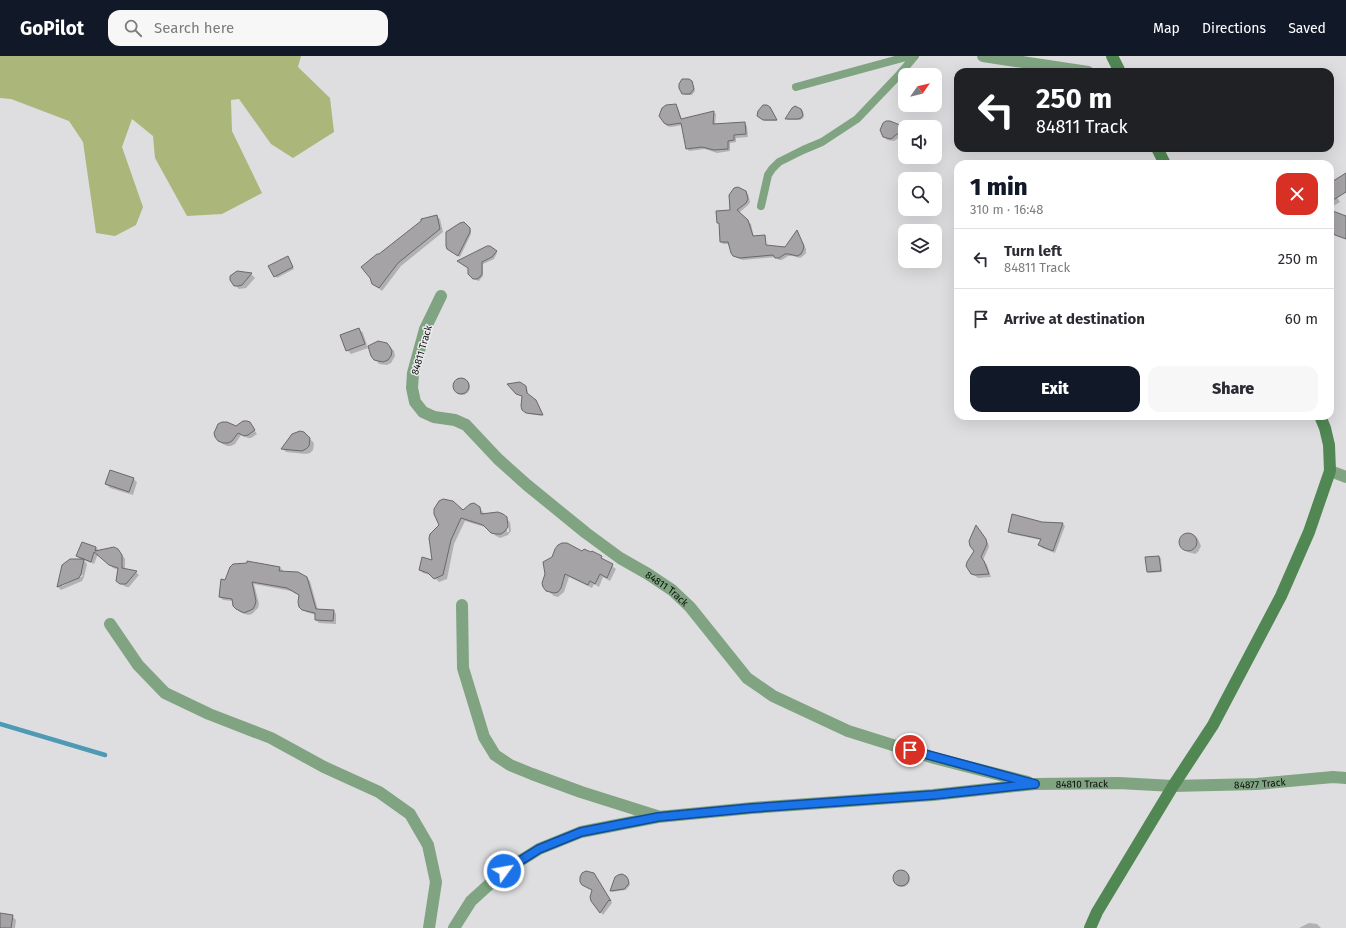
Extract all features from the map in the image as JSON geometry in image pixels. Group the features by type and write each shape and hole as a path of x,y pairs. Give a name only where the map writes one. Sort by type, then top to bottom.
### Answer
{"street":[{"path":"983,56 1062,68"},
{"path":"1112,56 1118,68"},
{"name":"84811 Track","path":"441,296 426,329 414,373 412,388 415,402 422,412 434,417 455,420 466,425 498,459 527,485 574,523 620,558 672,590 690,607 747,678 773,696 848,731 934,758 994,772 1035,784"},
{"path":"1090,928 1097,912 1173,786 1213,725 1281,596 1309,532 1330,471 1329,445 1322,420"},
{"path":"1330,471 1346,477"},
{"path":"462,605 462,668 484,737 495,755 510,765 532,774 581,792 658,817"},
{"path":"110,624 138,665 165,693 209,714 271,738 324,767 379,792 410,814 428,845 436,882 429,928"},
{"name":"84877 Track","path":"1173,786 1257,784 1346,778"},
{"name":"84810 Track","path":"454,928 471,901 504,871 539,849 581,832 658,817 752,808 933,795 1035,784 1119,783 1173,786"}],"lane":[{"path":"796,87 910,56"},
{"path":"761,206 768,175 779,162 822,142 857,119 915,56"}],"green space":[{"path":"0,56 301,56 298,67 330,98 334,132 293,158 271,144 239,99 231,100 232,131 262,193 222,214 187,216 155,158 153,136 132,119 122,147 143,207 136,225 115,236 96,233 83,142 69,121 11,99 0,98"}],"building":[{"path":"682,79 689,79 692,81 694,89 690,94 682,94 679,84"},
{"path":"676,104 681,119 714,111 713,124 745,122 746,134 734,135 734,140 728,141 728,149 714,150 702,147 686,149 681,123 668,125 664,123 659,116 662,108 666,105"},
{"path":"763,105 770,107 777,120 763,120 757,116 758,111"},
{"path":"795,106 801,109 803,115 801,118 785,119 792,108"},
{"path":"890,121 898,124 898,134 891,139 883,137 880,130 883,123"},
{"path":"1346,173 1346,192 1334,200 1334,180"},
{"path":"738,187 746,191 748,199 746,203 737,210 748,220 753,236 765,235 766,245 785,247 797,230 804,246 801,254 797,256 785,254 779,258 775,258 773,255 740,258 733,256 728,242 720,242 719,223 717,223 716,211 730,210 729,195 734,188"},
{"path":"1334,212 1346,216 1346,239 1335,235"},
{"path":"437,215 440,229 398,263 379,288 372,284 370,278 361,267 421,221 421,219"},
{"path":"464,222 470,228 470,232 458,256 447,249 446,232"},
{"path":"487,246 490,246 497,251 492,257 482,262 482,274 477,279 473,279 468,274 468,268 457,261"},
{"path":"288,256 293,267 274,277 268,266"},
{"path":"237,271 252,273 242,285 234,286 230,280 230,276"},
{"path":"359,328 365,344 346,351 340,335"},
{"path":"378,341 387,343 392,351 388,360 383,362 374,360 368,346"},
{"path":"458,378 464,378 469,383 467,392 464,394 458,394 453,389 453,383"},
{"path":"520,382 526,386 527,393 536,400 543,415 526,413 522,410 522,396 516,394 507,384"},
{"path":"243,421 250,422 255,430 244,436 238,433 232,441 228,443 218,441 215,437 214,433 218,424 227,422 236,426"},
{"path":"300,431 304,432 310,438 309,446 306,449 302,451 281,449 292,434"},
{"path":"110,470 134,478 129,492 105,484"},
{"path":"443,499 453,501 463,510 470,504 474,503 480,507 481,514 498,512 503,514 507,517 508,527 501,534 496,534 491,533 483,525 461,518 451,540 443,575 434,579 428,573 419,570 422,557 432,560 429,538 430,534 439,525 434,514 434,509 439,501"},
{"path":"1012,514 1042,522 1063,523 1053,551 1038,545 1041,539 1008,532"},
{"path":"976,525 986,539 987,544 981,557 989,574 971,574 966,566 974,551 970,546 969,541"},
{"path":"1188,533 1194,536 1197,542 1194,548 1188,551 1182,548 1179,542 1182,536"},
{"path":"82,542 96,547 95,551 114,547 118,549 122,555 122,568 137,571 126,584 120,584 116,581 118,568 109,565 94,552 91,562 76,556"},
{"path":"562,543 567,543 582,551 584,549 591,552 592,551 602,556 601,558 613,564 607,578 600,574 595,584 590,581 588,585 565,574 561,588 558,592 554,593 546,591 542,583 545,574 543,562 552,557 555,549"},
{"path":"1159,556 1161,571 1147,572 1145,557"},
{"path":"70,559 84,559 81,574 79,578 57,587 62,565"},
{"path":"247,561 280,567 279,571 298,572 307,577 316,609 334,610 333,621 315,620 315,613 302,610 299,607 298,602 299,595 287,588 252,582 256,601 253,609 244,613 236,609 233,606 232,599 219,597 221,579 225,580 230,567 233,564 247,563"},
{"path":"898,870 904,870 909,875 907,884 904,886 898,886 893,881 893,875"},
{"path":"586,871 594,873 611,901 609,900 600,913 591,901 590,897 592,890 582,885 580,882 582,873"},
{"path":"622,874 628,879 629,883 627,886 624,889 610,891 615,877"},
{"path":"0,913 13,915 11,928 0,928"}],"waterway":[{"path":"0,724 105,755"}],"route":[{"path":"504,871 539,849 581,832 658,817 752,808 933,795 1035,784 994,772 934,758 910,750"}]}
